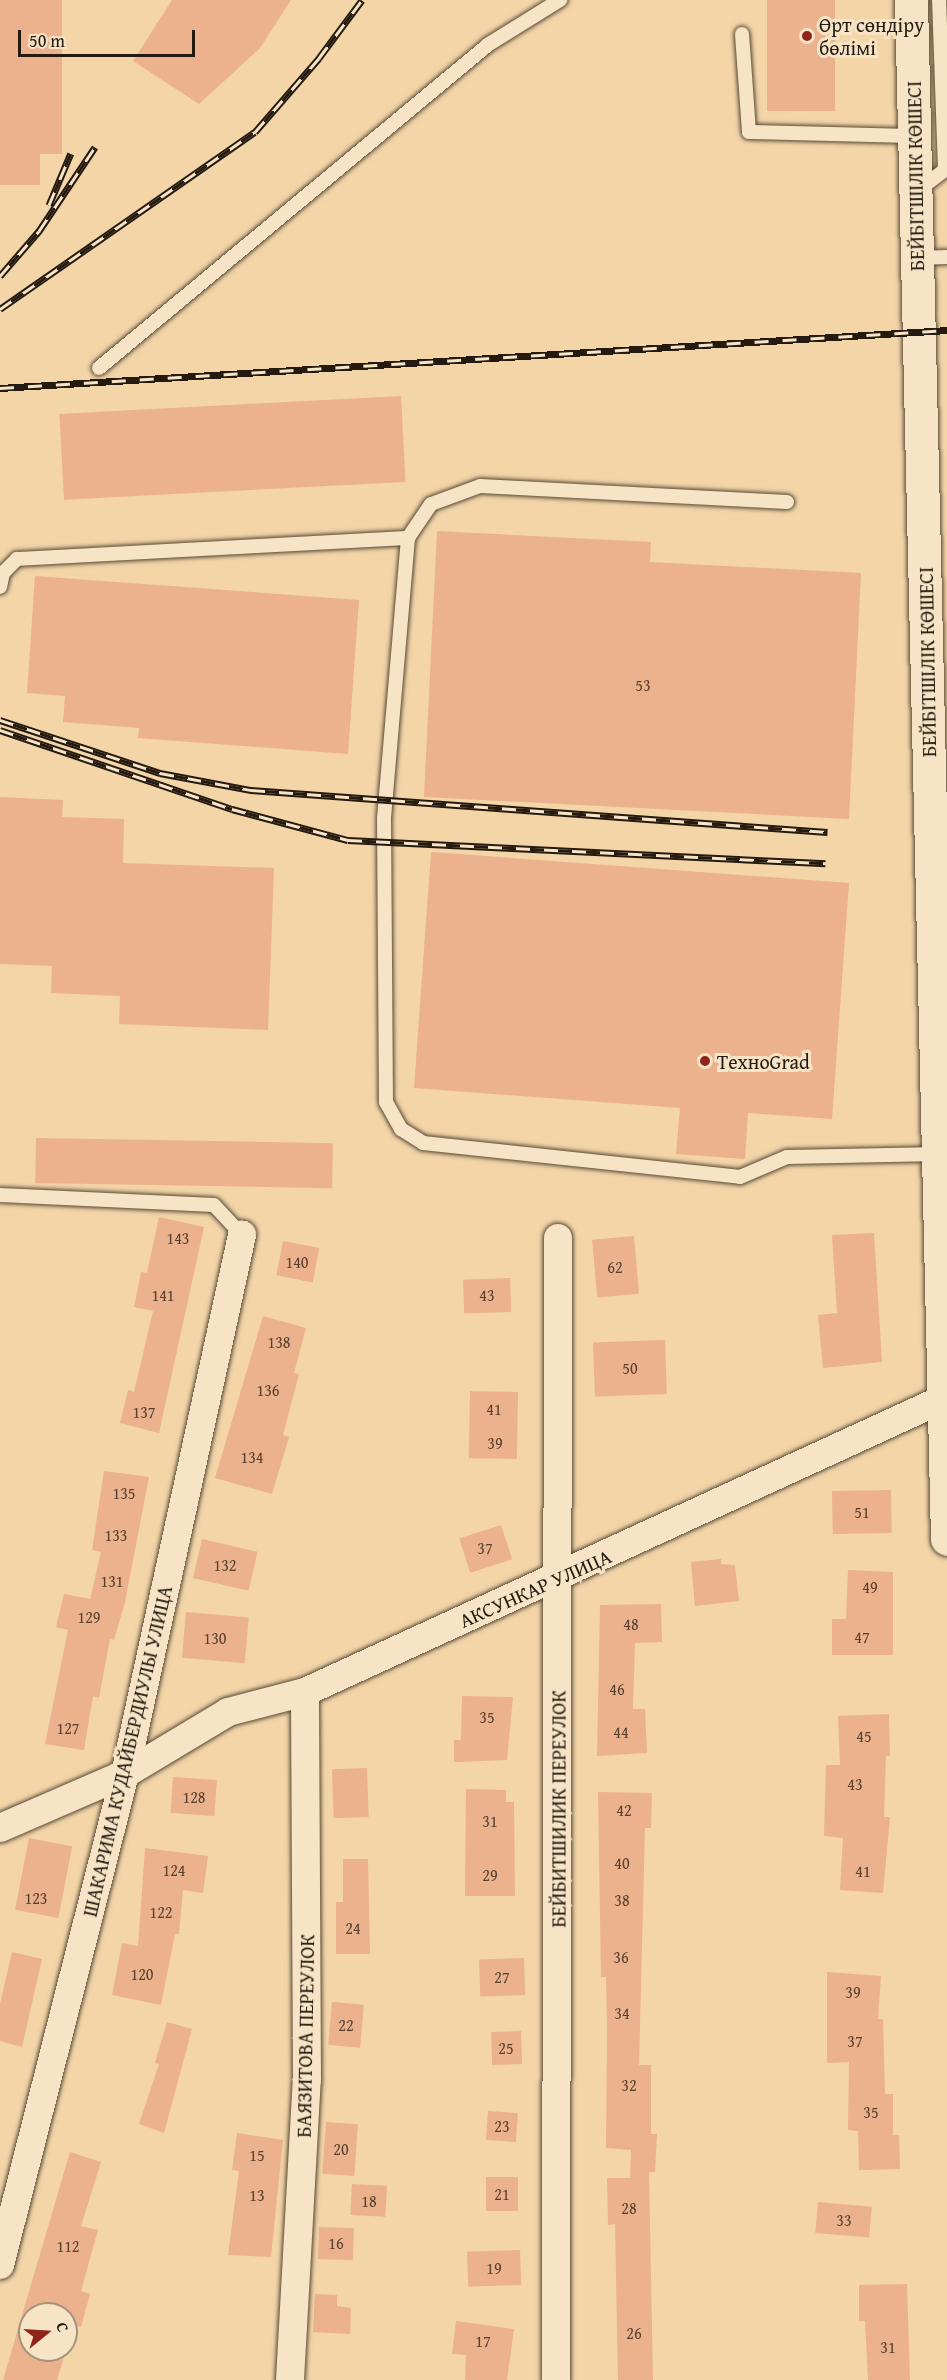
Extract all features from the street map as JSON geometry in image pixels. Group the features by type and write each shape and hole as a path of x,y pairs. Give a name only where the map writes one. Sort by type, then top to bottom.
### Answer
{"street":[{"name":"БЕЙБІТШІЛІК КӨШЕСІ","path":"911,0 916,192 932,257 932,637 943,981 942,1139 947,1539"},
{"name":"ШАКАРИМА КУДАЙБЕРДИУЛЫ УЛИЦА","path":"0,2265 125,1774 242,1235"},
{"name":"БЕЙБИТШИЛИК ПЕРЕУЛОК","path":"556,2380 558,1238"},
{"name":"АКСУНКАР УЛИЦА","path":"0,1828 125,1774 228,1712 305,1692 558,1578 945,1398"},
{"name":"БАЯЗИТОВА ПЕРЕУЛОК","path":"290,2380 307,2080 305,1692"}],"lane":[{"path":"99,368 489,44 560,0"},
{"path":"916,192 945,170 939,0"},
{"path":"742,33 749,132 914,136"},
{"path":"787,502 480,486 431,504 408,538 384,818 386,1102 401,1129 423,1143 740,1177 787,1157 942,1139"},
{"path":"0,587 3,573 17,559 408,538"},
{"path":"0,1196 214,1205 242,1235"}],"building":[{"path":"0,0 62,0 62,154 40,154 40,185 0,185"},
{"path":"172,0 291,0 260,48 199,104 133,61"},
{"path":"767,0 835,0 835,111 767,111"},
{"path":"401,396 406,482 64,500 59,414"},
{"path":"437,531 651,542 650,562 861,573 849,819 424,797"},
{"path":"35,576 359,600 348,754 138,738 139,728 63,722 65,696 27,693"},
{"path":"0,797 63,800 62,817 124,819 123,863 274,868 268,1030 119,1024 120,996 51,993 52,966 0,964"},
{"path":"431,852 849,883 832,1119 748,1113 745,1159 676,1154 680,1108 414,1088"},
{"path":"36,1138 333,1143 332,1188 35,1183"},
{"path":"159,1217 204,1227 159,1433 120,1423 128,1390 134,1392 153,1311 134,1307 141,1272 147,1273"},
{"path":"874,1233 882,1362 823,1368 818,1315 837,1313 832,1235"},
{"path":"634,1236 639,1294 597,1297 592,1240"},
{"path":"283,1241 319,1248 313,1282 276,1275"},
{"path":"510,1278 511,1312 464,1314 463,1280"},
{"path":"263,1316 306,1328 294,1373 299,1374 283,1435 289,1437 272,1494 215,1478"},
{"path":"665,1340 667,1394 595,1396 593,1343"},
{"path":"470,1391 518,1392 517,1459 469,1458"},
{"path":"104,1471 149,1477 125,1602 114,1640 110,1639 99,1698 93,1696 84,1750 45,1744 68,1630 56,1627 64,1594 90,1599 101,1552 92,1550"},
{"path":"891,1490 892,1533 833,1534 832,1491"},
{"path":"501,1525 512,1559 470,1573 459,1539"},
{"path":"202,1539 258,1552 249,1591 193,1578"},
{"path":"721,1559 721,1564 735,1565 739,1601 695,1606 691,1562"},
{"path":"848,1570 893,1572 893,1655 832,1655 832,1619 846,1619"},
{"path":"661,1604 662,1642 635,1643 633,1709 645,1709 647,1753 597,1756 600,1605"},
{"path":"186,1612 249,1617 245,1663 182,1658"},
{"path":"462,1696 513,1697 507,1760 454,1762 454,1740 461,1740"},
{"path":"889,1714 890,1756 886,1756 884,1817 890,1817 883,1893 840,1890 843,1838 824,1836 826,1765 840,1765 838,1716"},
{"path":"367,1768 369,1817 334,1818 332,1769"},
{"path":"173,1777 217,1780 214,1816 170,1813"},
{"path":"466,1789 506,1790 506,1802 514,1802 515,1896 465,1896"},
{"path":"598,1792 652,1793 651,1828 645,1828 639,2065 651,2065 651,2134 657,2134 655,2172 649,2172 653,2380 618,2380 615,2224 608,2225 607,2178 630,2178 631,2150 606,2148 606,1977 601,1977"},
{"path":"29,1838 72,1846 58,1918 15,1910"},
{"path":"145,1848 208,1856 203,1893 183,1890 179,1934 175,1934 161,2005 112,1995 122,1943 138,1946"},
{"path":"343,1859 368,1859 370,1954 336,1954 336,1902 343,1902"},
{"path":"12,1952 42,1959 22,2047 0,2041 0,2004"},
{"path":"524,1958 525,1995 480,1997 479,1960"},
{"path":"827,1972 881,1976 878,2019 883,2019 885,2094 893,2094 893,2135 899,2135 900,2169 859,2170 858,2131 848,2130 849,2062 827,2063"},
{"path":"332,2002 364,2005 360,2048 328,2045"},
{"path":"167,2022 192,2029 164,2133 139,2124 159,2064 155,2063"},
{"path":"521,2031 522,2064 492,2065 491,2032"},
{"path":"488,2111 518,2113 516,2142 486,2140"},
{"path":"326,2122 358,2124 354,2176 322,2174"},
{"path":"237,2133 283,2140 271,2257 228,2255 239,2171 232,2170"},
{"path":"70,2152 101,2162 81,2226 98,2230 81,2291 90,2294 81,2327 78,2326 78,2302 26,2302"},
{"path":"486,2177 518,2177 518,2211 486,2211"},
{"path":"352,2184 387,2186 385,2217 350,2215"},
{"path":"818,2202 872,2207 869,2238 815,2233"},
{"path":"319,2227 354,2228 353,2260 318,2259"},
{"path":"520,2250 521,2285 468,2287 467,2252"},
{"path":"907,2284 910,2380 868,2380 865,2321 859,2321 859,2285"},
{"path":"315,2294 337,2295 337,2306 351,2308 350,2334 313,2332"},
{"path":"456,2321 514,2329 507,2380 465,2380 466,2355 452,2354"},
{"path":"18,2329 18,2362 62,2362 57,2380 3,2380"}],"railway":[{"path":"0,309 255,132 319,58 362,0"},
{"path":"0,276 39,231 95,147"},
{"path":"49,205 71,153"},
{"path":"0,388 947,330"},
{"path":"0,720 160,773 251,790 827,832"},
{"path":"0,730 232,809 348,840 825,863"}],"place":[{"name":"Өрт сөндіру бөлімі","path":"807,36"},
{"name":"ТехноGrad","path":"705,1061"}]}
